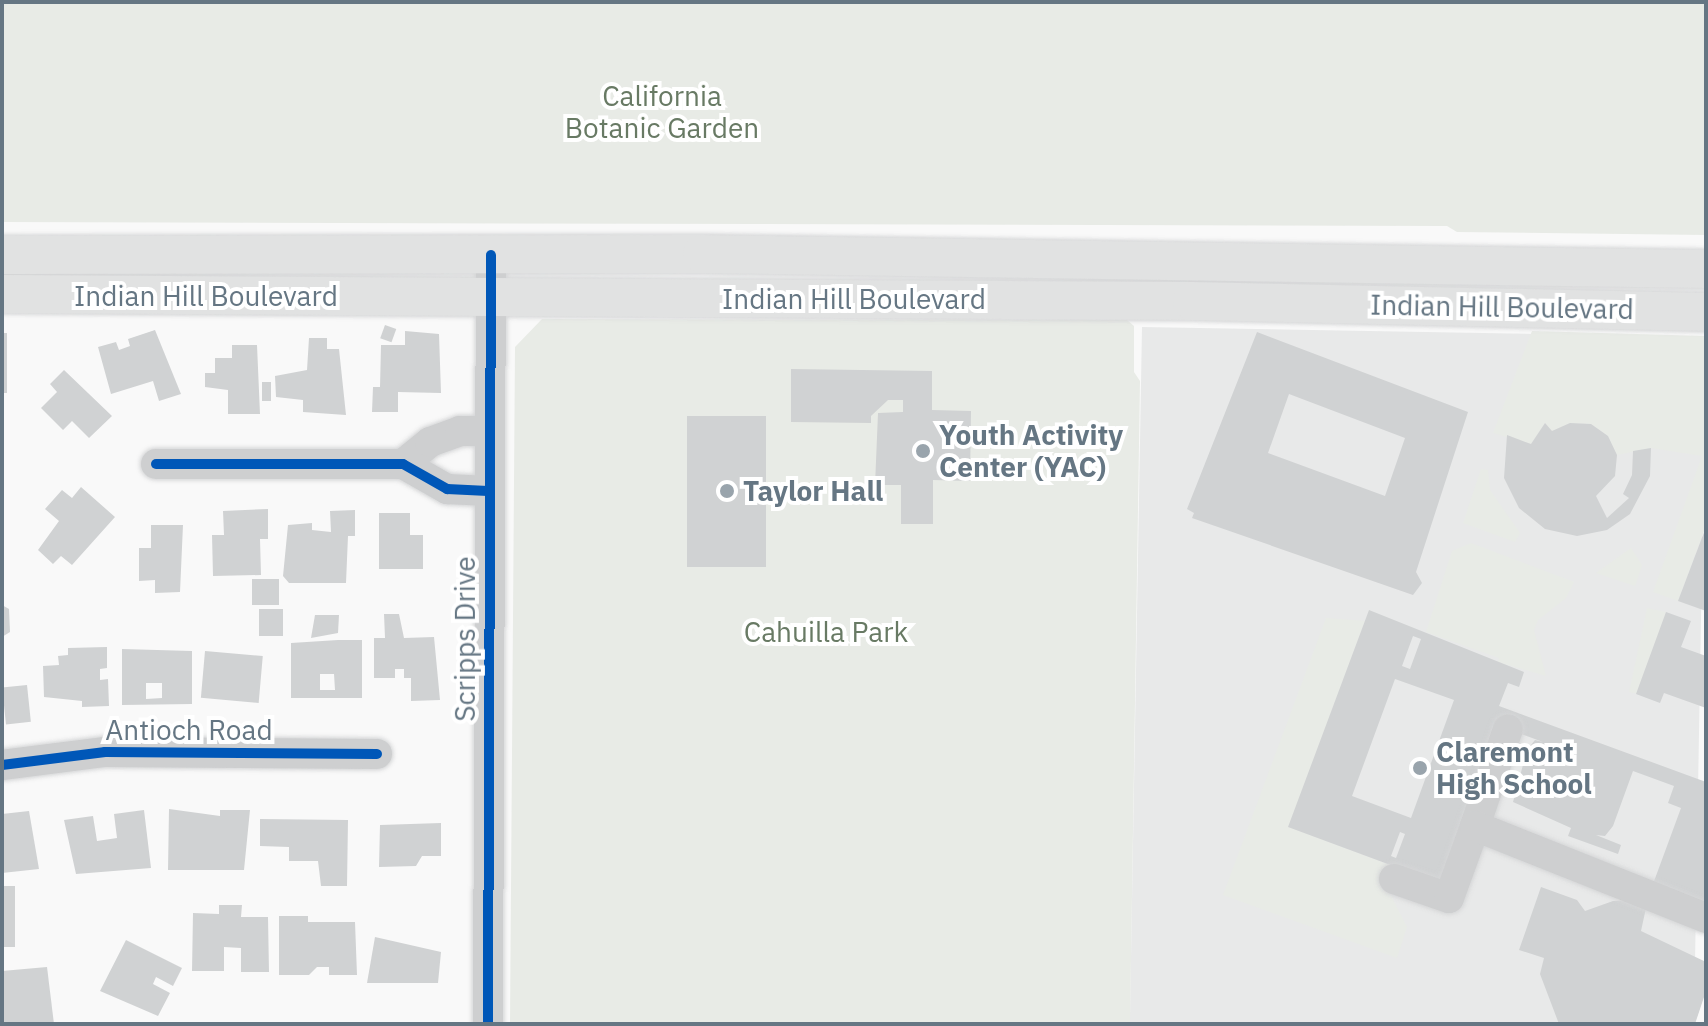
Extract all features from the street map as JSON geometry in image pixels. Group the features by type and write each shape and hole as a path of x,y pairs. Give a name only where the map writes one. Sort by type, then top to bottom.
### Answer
{"main road":[{"name":"Indian Hill Boulevard","path":"2,255 491,255 1706,269"},
{"name":"Indian Hill Boulevard","path":"2,294 1170,300 1706,312"}],"street":[{"name":"Scripps Drive","path":"488,1024 491,255"},
{"path":"403,464 430,442 460,431 488,431"},
{"path":"156,464 403,464 447,489 488,491"},
{"path":"1394,879 1449,898 1508,729"},
{"name":"Antioch Road","path":"2,765 105,752 377,754"},
{"path":"1475,826 1706,918"}],"shaded area":[{"name":"Claremont High School","path":"1142,327 1706,337 1694,1024 1130,1024"}],"green space":[{"name":"California Botanic Garden","path":"2,2 1706,2 1706,235 1457,232 1447,226 2,222"},
{"name":"Cahuilla Park","path":"542,319 1127,320 1134,326 1134,372 1140,381 1130,1024 510,1024 515,347"},
{"path":"1532,331 1706,336 1706,526 1678,601 1653,592 1702,456 1651,448 1617,455 1608,436 1591,424 1570,423 1552,431 1545,423 1531,444 1493,433"},
{"path":"1481,469 1488,470 1490,490 1520,533 1515,542 1463,523"},
{"path":"1471,543 1574,582 1566,598 1538,620 1534,630 1546,676 1498,662 1499,658 1426,632 1452,551"},
{"path":"1631,548 1642,565 1635,586 1596,573"},
{"path":"1647,608 1666,612 1648,696 1629,692"},
{"path":"1326,618 1365,621 1289,827 1393,866 1386,886 1407,927 1397,958 1223,895"}],"building":[{"path":"385,325 396,329 391,342 380,338"},
{"path":"155,330 181,394 159,401 153,381 111,394 98,347 116,342 119,350 130,346 128,339"},
{"path":"405,331 439,334 441,393 398,392 398,412 372,412 373,387 380,387 381,345 405,345"},
{"path":"1257,332 1468,412 1416,572 1422,583 1413,595 1192,518 1194,513 1187,509","holes":["1289,394 1405,438 1385,496 1268,453"]},
{"path":"2,333 7,333 7,393 2,393"},
{"path":"309,338 327,338 327,349 339,349 346,415 303,412 303,400 276,397 275,376 307,370"},
{"path":"232,345 257,345 260,414 228,414 228,390 205,387 205,373 215,373 215,358 232,358"},
{"name":"Youth Activity Center (YAC)","path":"791,369 932,371 932,410 971,411 970,481 933,480 933,524 901,524 901,485 875,485 878,413 903,412 903,400 888,400 871,416 871,423 791,422"},
{"path":"64,370 112,416 89,438 72,421 63,430 41,408 57,392 50,384"},
{"path":"262,382 271,382 271,401 262,401"},
{"name":"Taylor Hall","path":"687,416 766,416 766,567 687,567"},
{"path":"1545,423 1552,431 1570,423 1591,424 1608,436 1617,455 1615,476 1596,496 1607,518 1629,498 1623,494 1632,475 1633,451 1651,448 1650,476 1630,514 1607,530 1577,536 1545,529 1519,508 1504,478 1507,435 1531,444"},
{"path":"81,487 115,517 72,565 61,556 53,564 38,550 59,521 45,509 62,490 72,498"},
{"path":"268,509 268,539 260,539 261,575 213,576 212,535 224,535 223,511"},
{"path":"355,510 355,536 348,536 346,583 289,583 283,576 288,525 312,523 312,530 331,532 330,511"},
{"path":"379,513 410,513 410,535 423,535 423,569 379,569"},
{"path":"151,525 183,525 180,592 155,593 155,580 139,581 139,548 151,548"},
{"path":"1706,527 1706,611 1678,601"},
{"path":"252,579 279,579 279,605 252,605"},
{"path":"2,605 9,609 10,632 2,637"},
{"path":"259,609 283,609 283,636 259,636"},
{"path":"1369,610 1524,672 1519,687 1508,683 1499,706 1706,782 1706,908 1653,884 1681,808 1668,803 1674,786 1633,771 1613,826 1605,836 1596,835 1621,845 1618,854 1568,836 1571,828 1513,802 1527,750 1535,740 1543,742 1497,725 1439,883 1288,827","holes":["1413,636 1421,639 1410,669 1402,666","1395,679 1454,700 1411,818 1352,796","1400,832 1405,834 1396,858 1391,856"]},
{"path":"1666,612 1691,621 1681,647 1706,656 1706,708 1664,693 1660,703 1636,694"},
{"path":"384,614 399,614 404,638 434,637 440,700 411,701 411,678 404,678 404,669 395,669 395,678 374,678 374,638 385,638"},
{"path":"315,615 339,615 338,633 311,638"},
{"path":"362,640 362,698 291,698 291,643","holes":["320,674 334,674 335,690 320,690"]},
{"path":"107,647 107,668 100,669 100,680 108,679 109,706 82,707 82,701 44,697 43,666 59,665 58,656 68,655 68,648"},
{"path":"122,649 192,651 192,704 122,705","holes":["146,683 162,683 162,698 146,699"]},
{"path":"205,651 263,656 259,703 201,698"},
{"path":"27,685 31,722 6,724 2,688"},
{"path":"169,809 220,816 220,810 250,810 244,870 168,870"},
{"path":"144,810 151,868 76,874 64,820 93,816 97,841 117,838 114,814"},
{"path":"29,811 39,869 2,873 2,814"},
{"path":"260,819 348,820 347,886 321,886 318,861 289,861 289,847 260,846"},
{"path":"441,823 441,856 422,856 416,866 379,867 380,825"},
{"path":"2,886 15,886 15,947 2,947"},
{"path":"1541,887 1577,900 1585,911 1613,901 1639,900 1646,908 1641,931 1706,962 1706,991 1695,1024 1559,1024 1540,974 1544,958 1519,950"},
{"path":"219,905 242,905 241,917 268,917 269,972 241,972 241,948 224,947 224,971 192,971 193,913 219,914"},
{"path":"279,916 308,916 308,922 355,922 357,975 329,975 329,967 317,967 309,975 279,975"},
{"path":"375,937 441,952 438,983 367,983"},
{"path":"126,940 182,968 173,986 156,977 153,984 170,993 158,1016 100,991"},
{"path":"47,967 54,1024 2,1024 2,971"}],"cycle path":[{"path":"488,1024 491,255"},
{"path":"156,464 403,464 447,489 488,491"},
{"path":"2,765 105,752 377,754"}],"place":[{"name":"Youth Activity Center (YAC)","path":"923,451"},
{"name":"Taylor Hall","path":"727,491"},
{"name":"Claremont High School","path":"1420,768"}]}
